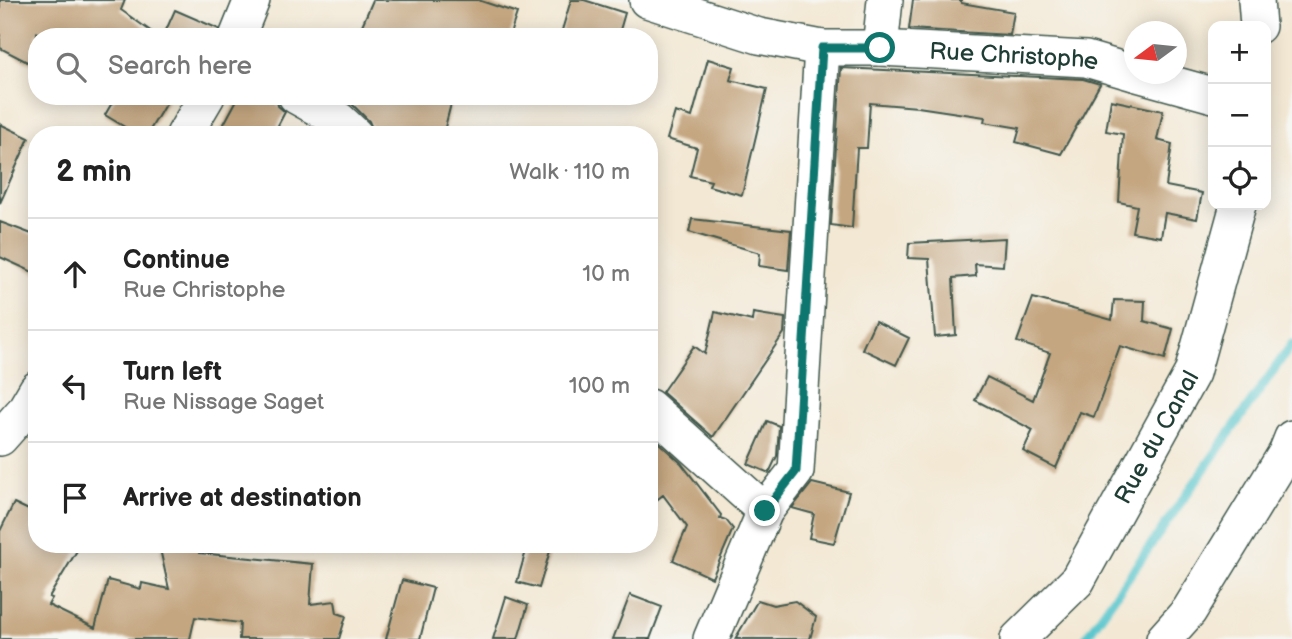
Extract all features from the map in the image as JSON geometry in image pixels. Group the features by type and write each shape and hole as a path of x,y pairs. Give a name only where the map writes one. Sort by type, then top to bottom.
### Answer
{"street":[{"path":"241,28 253,0"},
{"name":"Rue Christophe","path":"647,0 759,36 822,48 880,48 1086,60 1124,70"},
{"path":"880,48 885,0"},
{"path":"1256,0 1258,21"},
{"path":"711,639 765,511 796,471 822,48"},
{"name":"Rue Christophe","path":"1174,84 1208,94"},
{"path":"189,126 202,105"},
{"path":"312,105 345,126"},
{"name":"Rue du Canal","path":"1018,639 1077,581 1192,373 1237,210"},
{"path":"0,438 28,404"},
{"path":"658,415 765,511"},
{"path":"1164,639 1189,611 1286,453 1292,438"}],"building":[{"path":"0,0 125,0 121,10 146,28 28,28 28,62 0,48"},
{"path":"373,0 478,0 517,13 512,28 361,28"},
{"path":"571,0 584,0 625,13 621,28 563,28"},
{"path":"913,0 961,0 961,3 1014,12 1010,35 909,29"},
{"path":"175,10 217,28 167,28"},
{"path":"708,59 734,67 730,80 767,89 742,195 709,186 711,181 690,176 697,148 667,139 675,112 692,117"},
{"path":"841,68 1083,79 1100,84 1061,154 1016,142 1020,128 984,122 985,117 870,103 867,148 857,148 852,228 831,225"},
{"path":"1111,100 1163,111 1157,140 1172,144 1166,186 1202,193 1197,219 1165,213 1161,237 1132,232 1137,206 1119,202 1123,134 1106,131"},
{"path":"111,105 165,105 152,126 123,126 105,115"},
{"path":"234,105 278,105 285,112 278,126 223,126"},
{"path":"353,105 451,105 445,126 371,126"},
{"path":"0,124 28,138 28,140 0,203"},
{"path":"692,219 791,230 788,270 759,266 760,253 689,232"},
{"path":"0,222 28,233 28,270 0,257"},
{"path":"1005,238 1003,266 975,264 976,276 953,278 956,335 935,337 929,259 908,258 909,243"},
{"path":"1033,298 1112,320 1114,300 1145,301 1144,321 1173,329 1165,359 1120,346 1094,417 1080,412 1056,468 1023,451 1033,430 975,400 987,377 1033,400 1050,353 1017,342"},
{"path":"715,312 752,321 753,313 785,318 784,333 713,437 662,392 694,346 705,354"},
{"path":"875,321 909,338 896,365 862,349"},
{"path":"767,421 779,426 777,456 769,473 748,464"},
{"path":"658,442 681,463 721,515 720,518 726,520 733,529 712,578 673,560 687,527 663,495 658,499"},
{"path":"812,483 849,492 834,543 809,538 814,514 792,508"},
{"path":"14,503 28,510 28,553 76,553 49,597 52,598 48,605 95,628 108,580 141,589 142,583 169,589 161,553 199,553 313,564 310,604 335,601 337,613 346,616 339,639 239,639 240,623 195,617 190,639 0,639 0,531"},
{"path":"525,553 549,553 539,588 517,582"},
{"path":"402,580 433,588 420,639 386,639"},
{"path":"630,595 662,607 650,639 613,639"},
{"path":"506,597 528,605 518,639 493,639"},
{"path":"758,600 773,605 795,601 816,617 810,639 735,639"}],"waterway":[{"path":"1085,639 1292,344"}],"route":[{"path":"765,511 796,471 822,48 880,48"}]}
